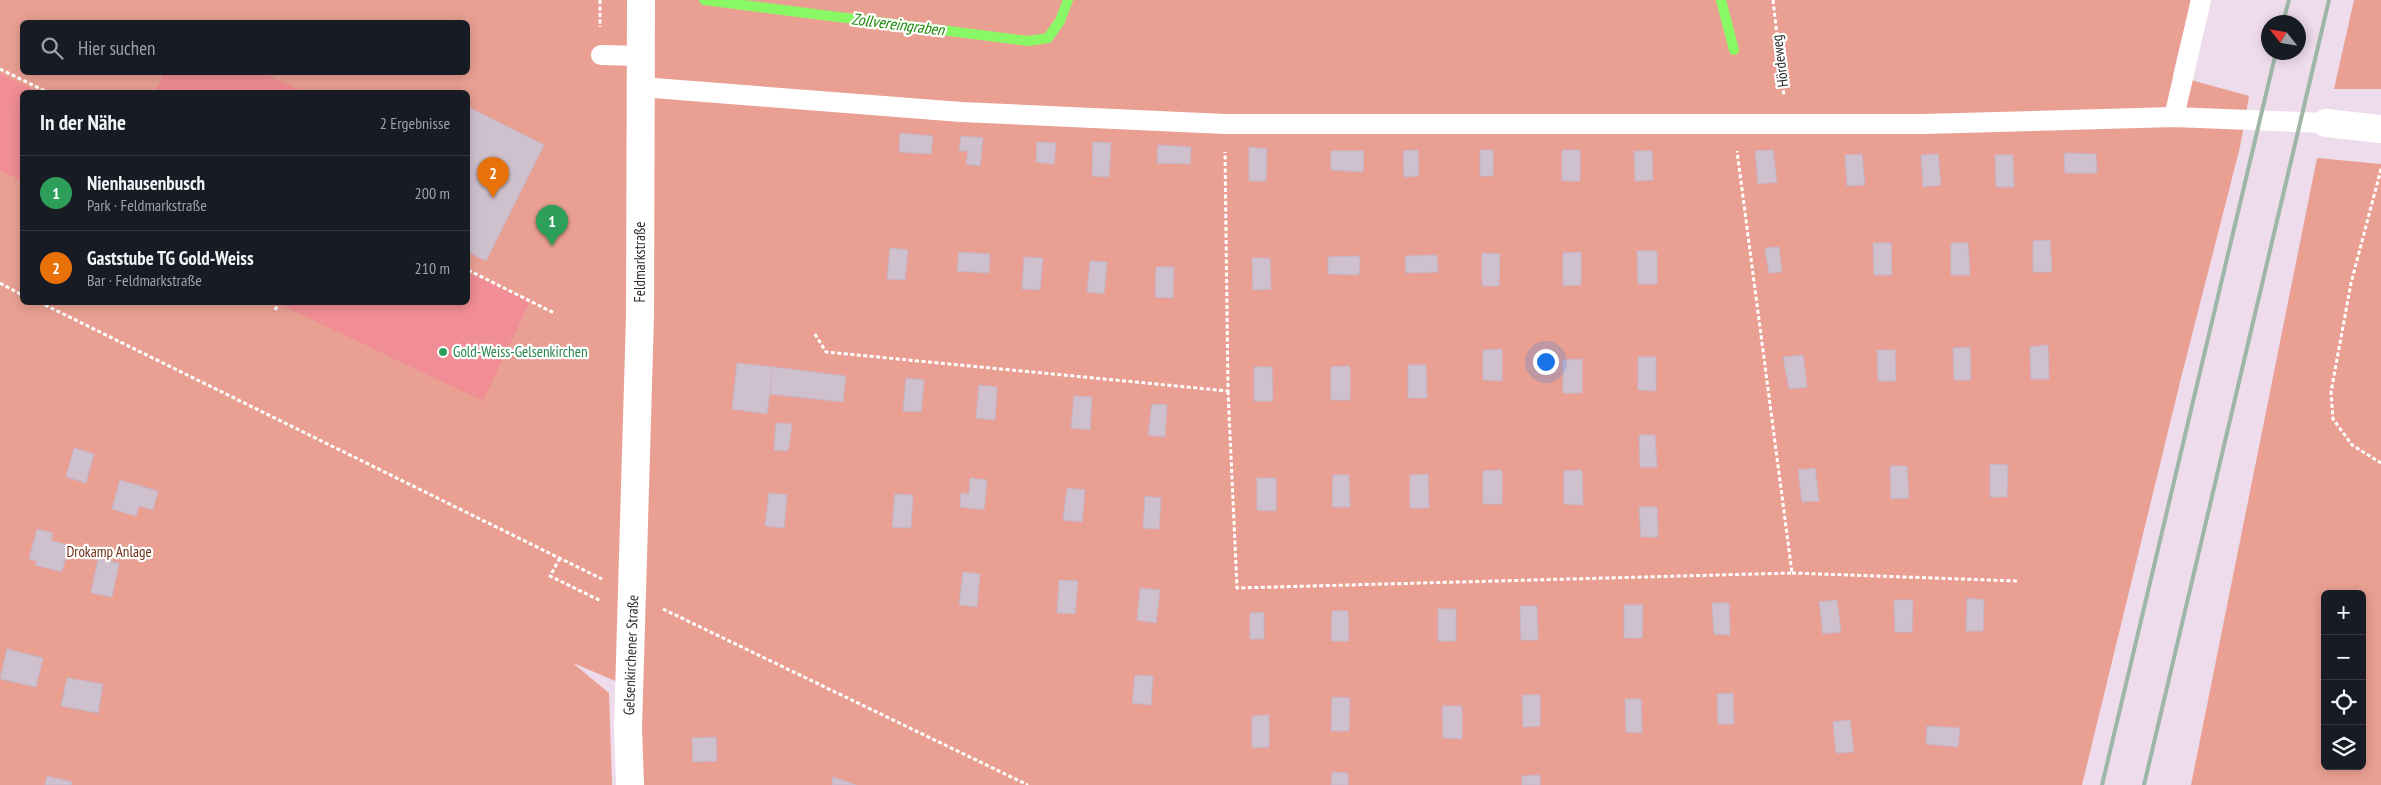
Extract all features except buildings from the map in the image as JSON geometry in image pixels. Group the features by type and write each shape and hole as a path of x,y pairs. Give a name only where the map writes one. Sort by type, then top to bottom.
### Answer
{"street":[{"name":"Feldmarkstraße","path":"635,524 641,0"},
{"path":"2326,123 2381,129"},
{"name":"Gelsenkirchener Straße","path":"630,785 628,728 635,524"}],"lane":[{"path":"2174,117 2201,0"},
{"path":"601,55 641,56"},
{"path":"641,88 961,112 1225,124 1923,124 2174,117 2326,123"}],"path":[{"name":"Hördeweg","path":"1773,0 1788,123"},
{"path":"0,69 43,90"},
{"path":"1225,124 1228,391 1237,588 1792,573 2018,580"},
{"path":"1734,124 1792,573"},
{"path":"2381,169 2351,283 2331,392 2333,419 2352,445 2381,463"},
{"path":"470,271 554,313"},
{"path":"0,284 20,293"},
{"path":"45,305 570,563"},
{"path":"275,310 278,305"},
{"path":"815,334 826,352 1228,391"},
{"path":"560,558 550,576 598,599"},
{"path":"714,633 1028,785"}],"green space":[{"name":"Drokamp Anlage","path":"0,0 639,0 627,686 573,663 609,693 612,785 0,785"},
{"path":"642,0 2191,0 2173,75 2249,96 2240,147 2181,378 2082,785 644,785 632,688"},
{"path":"2354,0 2381,0 2381,89 2334,89"},
{"path":"2317,158 2381,164 2381,785 2191,785"}],"shaded area":[{"path":"0,74 35,90 20,90 20,180 0,170"},
{"path":"163,75 266,75 300,90 156,90"},
{"name":"Gold-Weiss-Gelsenkirchen","path":"470,273 530,301 483,401 281,305 470,305"}],"waterway":[{"name":"Zollvereingraben","path":"704,0 1028,41 1048,38 1060,21 1068,0"},
{"name":"Zollvereingraben","path":"1721,0 1734,50"}],"railway":[{"path":"2285,15 2289,0"},
{"path":"2144,785 2329,0"},
{"path":"2102,785 2274,60"}],"place":[{"name":"Gaststube TG Gold-Weiss","path":"493,198"},
{"name":"Nienhausenbusch","path":"552,246"},
{"name":"Gold-Weiss-Gelsenkirchen","path":"443,352"}]}
